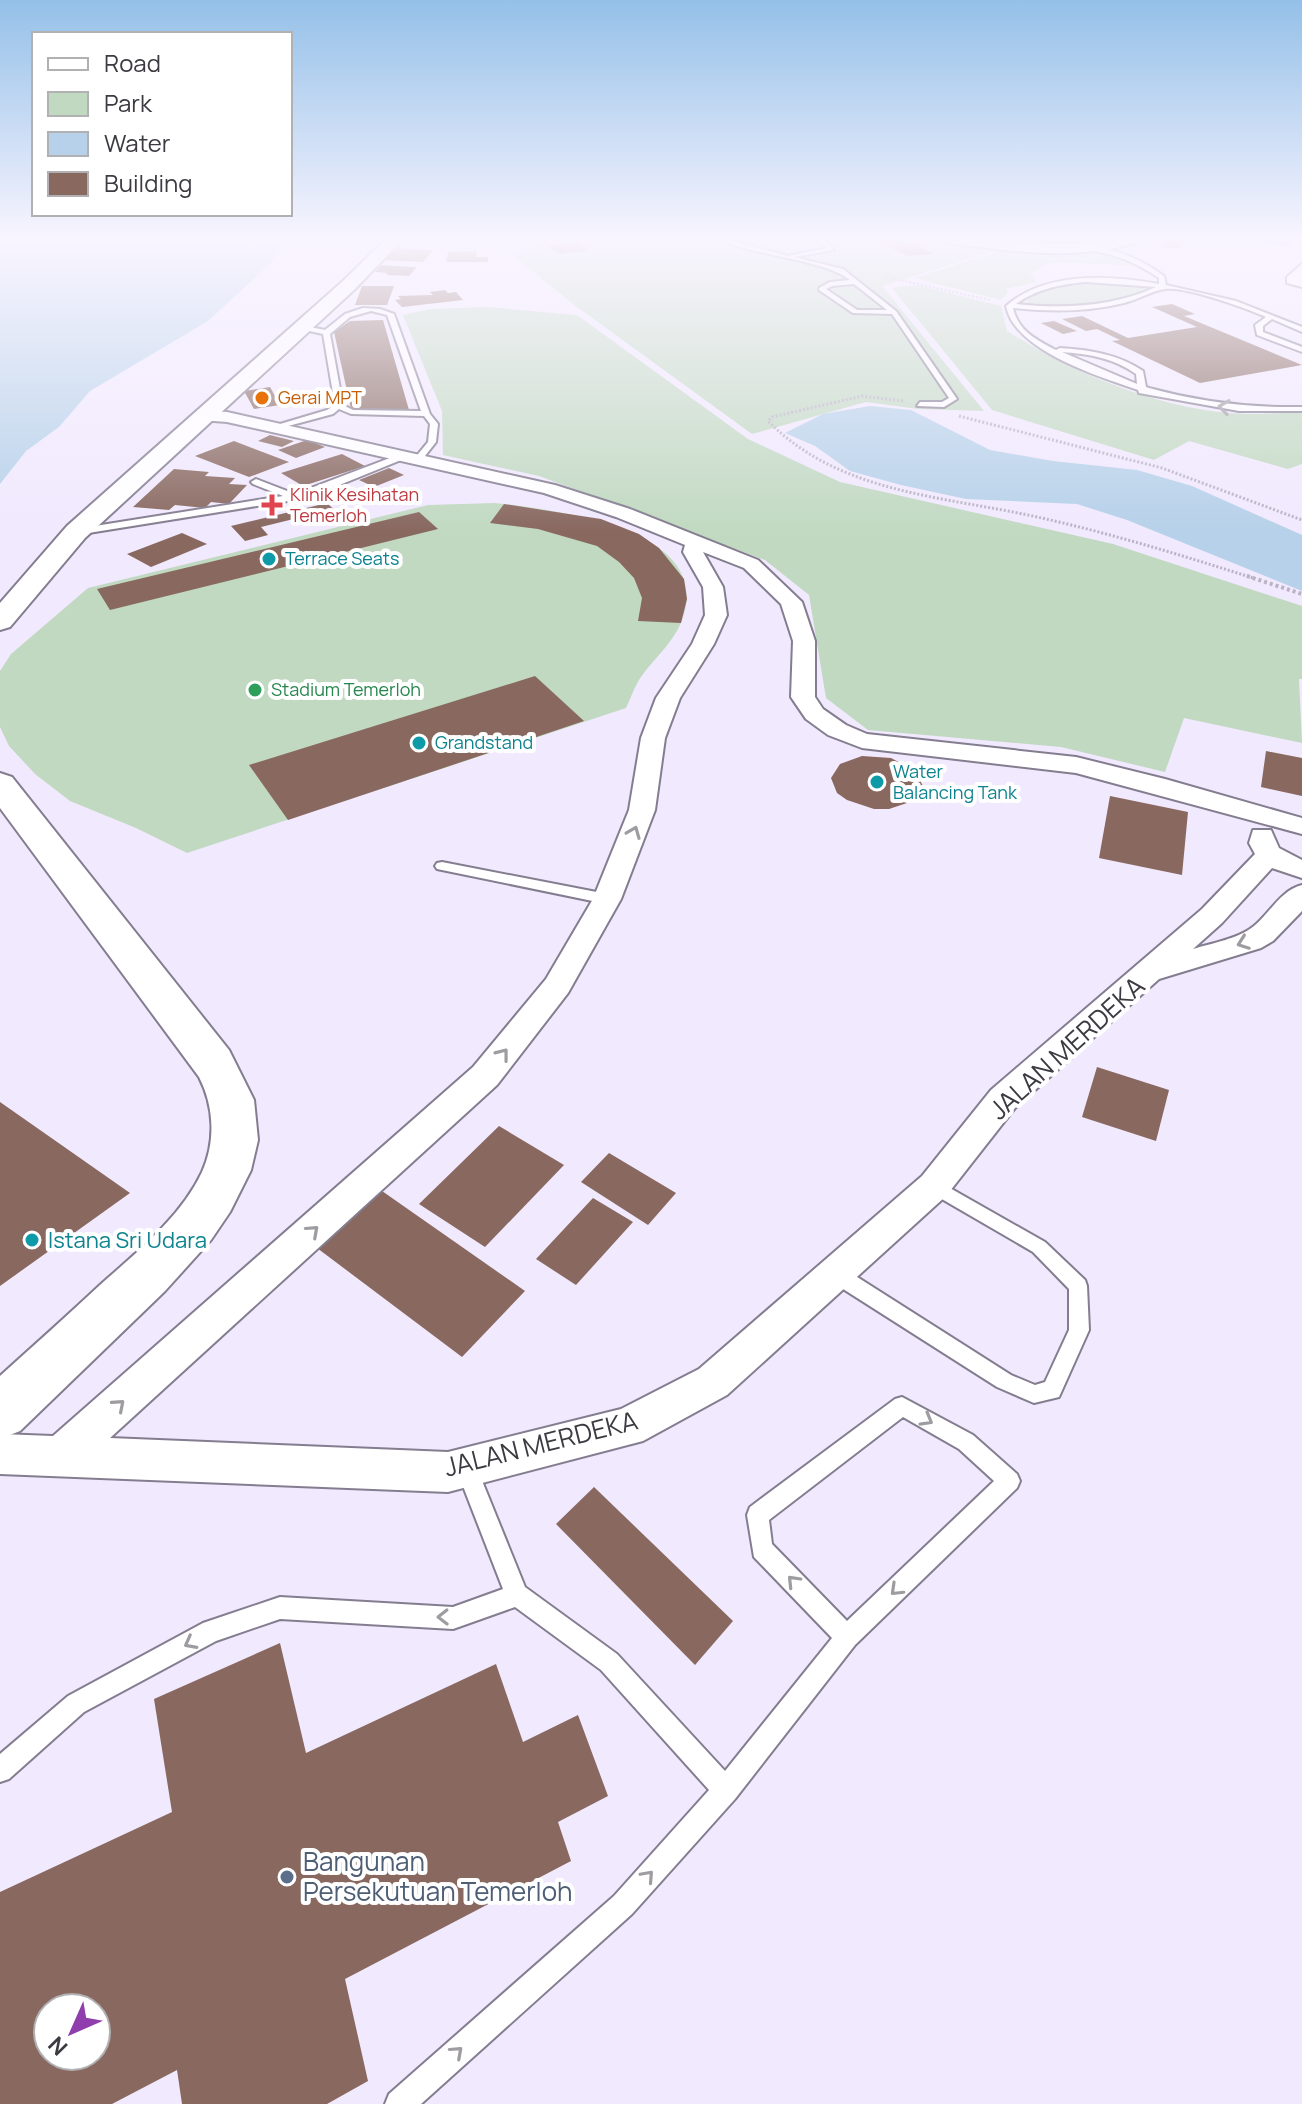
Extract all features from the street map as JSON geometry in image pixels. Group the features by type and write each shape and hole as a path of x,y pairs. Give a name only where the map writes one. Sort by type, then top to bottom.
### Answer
{"main road":[{"path":"0,621 76,532 293,336"},
{"path":"0,784 219,1069 234,1111 233,1156 210,1204 173,1249 0,1413"}],"street":[{"path":"206,416 274,427 549,489 723,550 751,564 791,602 804,641 803,697 814,714 837,730 862,741 1076,765 1156,784 1302,826"},
{"path":"61,1456 485,1076 557,986 607,899 642,810 653,738 668,698 703,644 716,615 713,587 693,552 696,542"},
{"path":"1221,803 1285,864 1302,869"},
{"path":"1266,844 1278,825 1302,826"},
{"name":"JALAN MERDEKA","path":"0,1454 448,1472 628,1427 713,1382 934,1186 1003,1099 1212,916 1266,844"},
{"name":"JALAN MERDEKA","path":"1151,972 1251,941 1263,934 1302,894"}],"lane":[{"path":"327,336 339,406"},
{"path":"76,532 294,497 410,458 432,442 434,424 426,414 398,336"},
{"path":"910,336 953,399 944,405 920,404"},
{"path":"1028,336 1090,370 1142,391 1251,410 1302,409"},
{"path":"1268,336 1302,350"},
{"path":"1049,349 1114,358 1140,373 1142,391"},
{"path":"339,406 351,412 426,414"},
{"path":"274,427 330,412 339,406"},
{"path":"256,482 294,497"},
{"path":"442,866 607,899"},
{"path":"836,1274 1004,1381 1034,1394 1052,1390 1079,1330 1078,1286 1039,1247 934,1186"},
{"path":"399,2104 623,1905 726,1790 847,1637 1009,1481 966,1442 902,1406 758,1515 762,1549 847,1637"},
{"path":"467,1468 517,1595 609,1662 726,1790"},
{"path":"0,1770 76,1704 211,1631 280,1608 453,1618 517,1595"}],"path":[{"path":"1302,520 1162,468 981,424 920,404 862,396 772,417 768,421 782,437 825,466 855,479 1130,540 1302,594"}],"green space":[{"path":"412,336 606,336 748,439 840,482 1113,544 1302,606 1302,679 1299,679 1302,743 1184,718 1165,772 1061,747 868,730 826,698 809,595 765,560 539,476 443,455 442,411"},
{"path":"617,336 923,336 984,411 918,409 866,402 752,434"},
{"path":"931,336 1016,336 1091,376 1184,406 1247,414 1302,412 1302,464 1288,469 1189,441 1154,460 992,410"},
{"path":"495,503 553,511 623,529 653,544 675,563 686,589 682,620 673,637 639,680 626,708 187,853 70,801 35,774 9,746 0,727 0,671 11,654 88,588 428,505"}],"water":[{"path":"0,336 182,336 90,391 59,427 26,451 0,484"},
{"path":"870,406 911,410 990,450 1053,461 1137,470 1192,486 1302,535 1302,591 1127,520 1077,504 966,499 901,485 850,471 815,446 785,433 823,414"}],"building":[{"path":"335,336 388,336 409,410 351,409"},
{"path":"1112,336 1233,336 1302,365 1200,383 1112,341 1120,340"},
{"name":"Gerai MPT","path":"270,387 280,405 254,409 244,391"},
{"path":"270,435 294,441 282,447 258,441"},
{"path":"307,440 325,447 296,458 278,450"},
{"path":"234,441 289,462 249,477 195,456"},
{"path":"342,454 365,466 303,486 281,473"},
{"path":"389,468 404,475 374,487 359,480"},
{"path":"174,469 209,472 205,476 235,478 229,484 247,485 229,504 211,502 205,508 175,505 169,510 133,507"},
{"path":"327,503 342,517 322,522 314,514 261,527 268,535 245,541 231,526"},
{"path":"504,504 601,519 639,534 659,548 684,579 687,599 681,623 638,621 642,598 634,578 597,546 538,529 490,523"},
{"name":"Terrace Seats","path":"419,512 438,529 110,610 97,589"},
{"path":"182,533 207,544 151,567 127,554"},
{"name":"Grandstand","path":"535,676 584,721 288,820 249,765"},
{"path":"1266,751 1302,758 1302,796 1261,787"},
{"name":"Water Balancing Tank","path":"862,756 891,758 914,770 923,786 920,794 913,801 889,809 874,809 847,800 837,793 831,778 840,764"},
{"path":"1110,796 1188,812 1182,875 1099,858"},
{"path":"1097,1067 1169,1090 1156,1141 1082,1117"},
{"name":"Istana Sri Udara","path":"0,1102 130,1193 0,1286"},
{"path":"499,1126 564,1165 485,1247 419,1204"},
{"path":"609,1153 676,1193 648,1225 581,1182"},
{"path":"382,1191 525,1291 462,1357 317,1248"},
{"path":"593,1198 633,1222 576,1285 536,1259"},
{"path":"594,1487 733,1621 695,1665 556,1524"},
{"name":"Bangunan Persekutuan Temerloh","path":"280,1643 306,1753 496,1664 523,1742 578,1715 608,1796 558,1822 571,1861 345,1979 368,2081 327,2104 182,2104 177,2070 112,2104 0,2104 0,1892 172,1812 154,1699"}],"place":[{"name":"Gerai MPT","path":"262,398"},
{"name":"Klinik Kesihatan Temerloh","path":"272,505"},
{"name":"Terrace Seats","path":"269,559"},
{"name":"Stadium Temerloh","path":"255,690"},
{"name":"Grandstand","path":"419,743"},
{"name":"Water Balancing Tank","path":"877,782"},
{"name":"Istana Sri Udara","path":"32,1240"},
{"name":"Bangunan Persekutuan Temerloh","path":"287,1877"}]}
